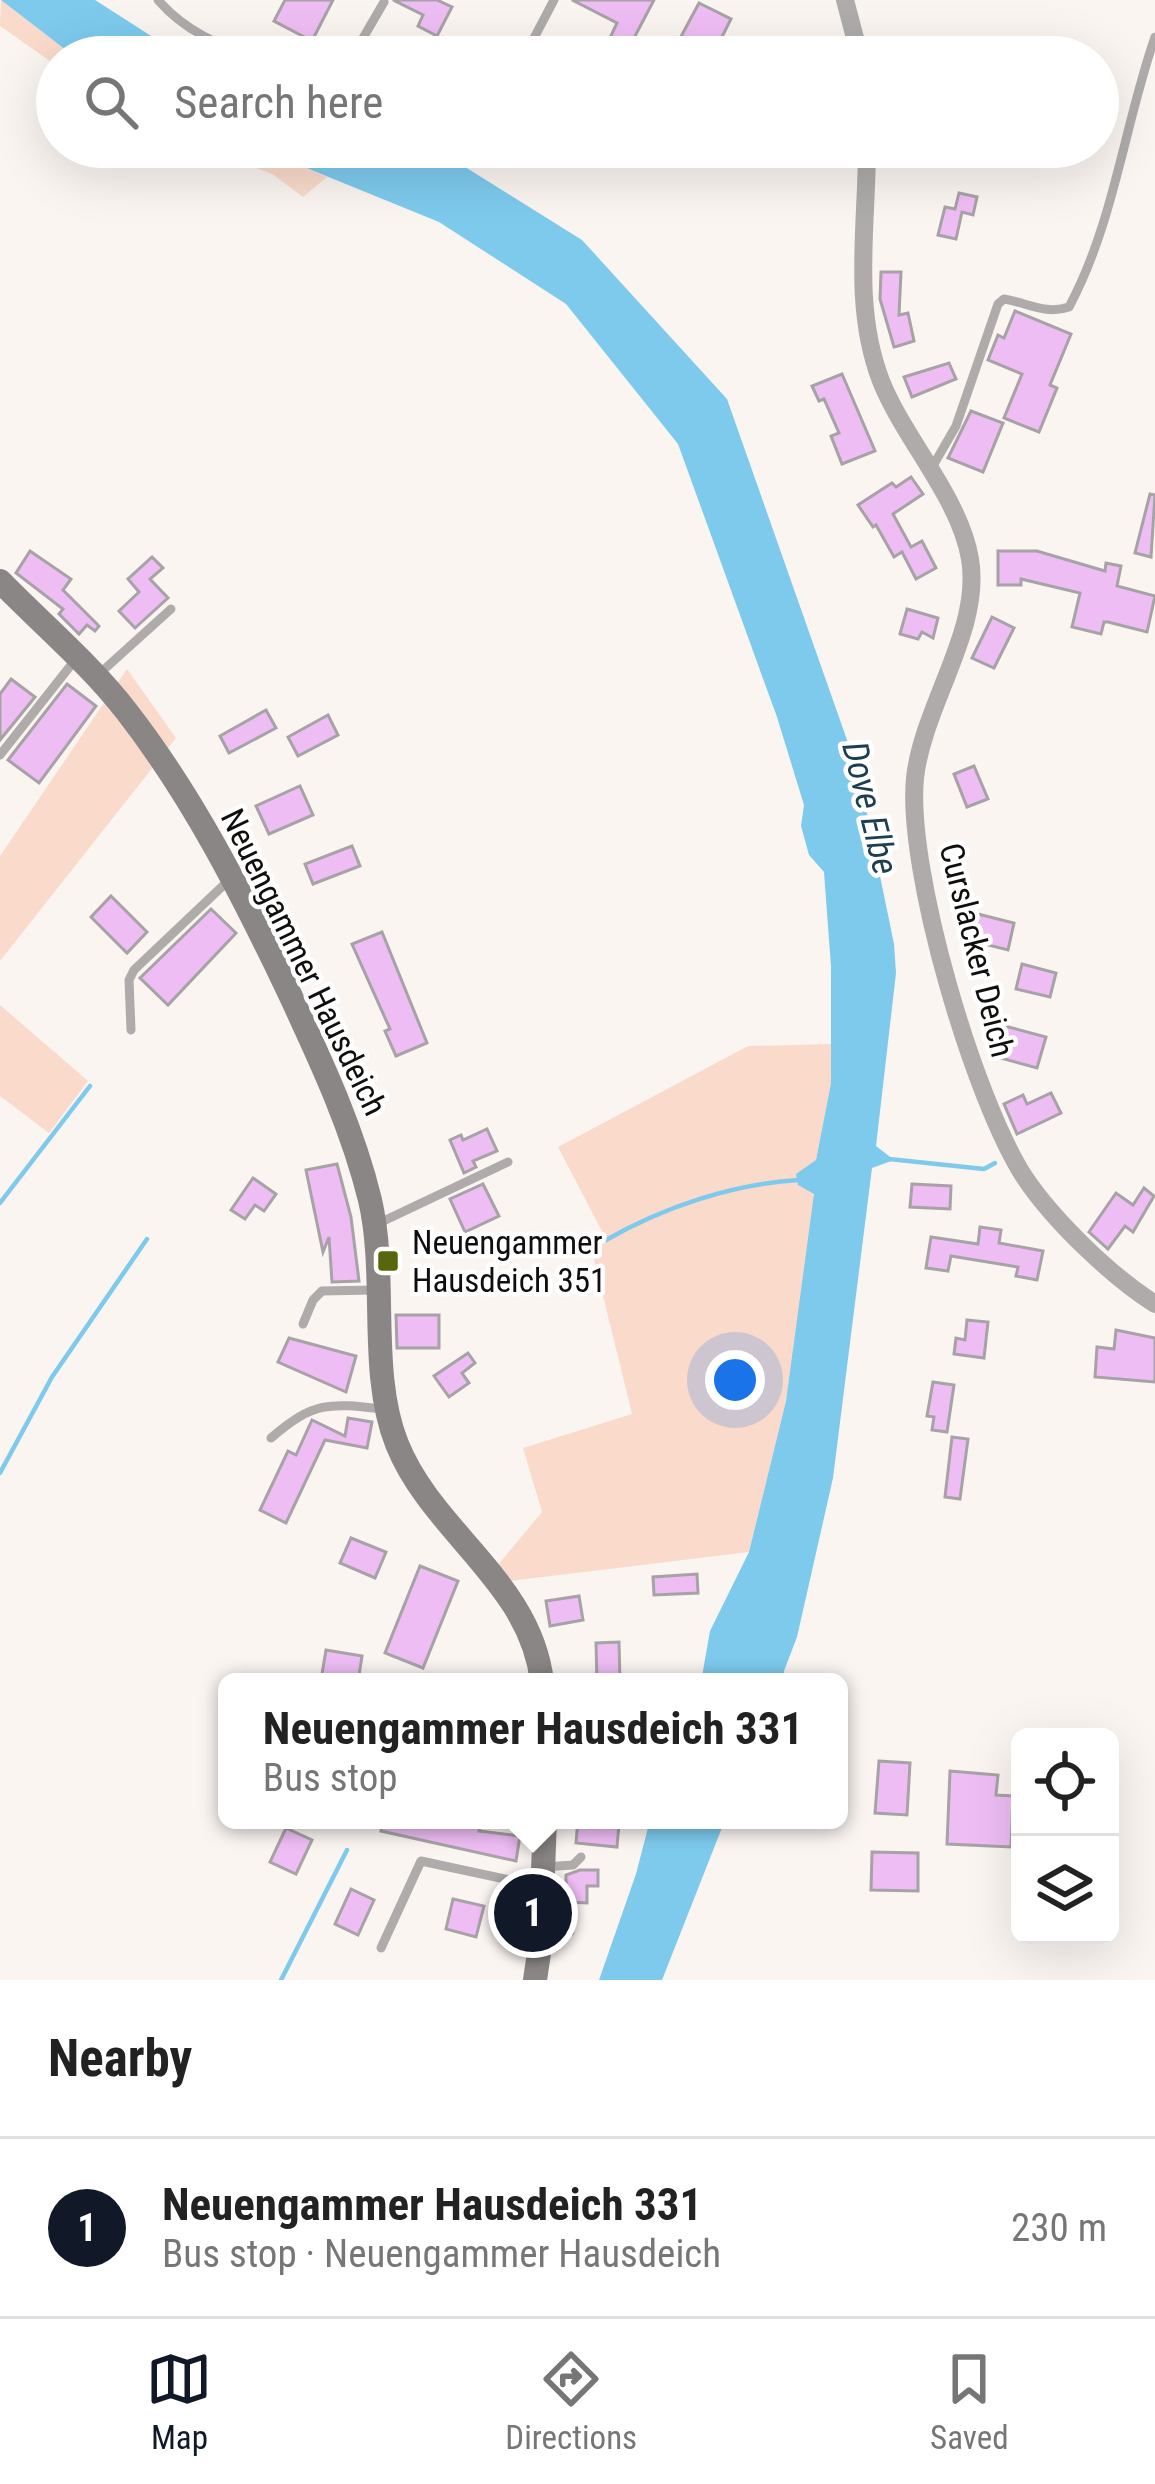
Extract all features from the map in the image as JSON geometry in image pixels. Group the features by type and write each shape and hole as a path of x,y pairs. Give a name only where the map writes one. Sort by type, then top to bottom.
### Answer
{"street":[{"path":"845,0 854,36"},
{"name":"Curslacker Deich","path":"867,168 862,295 867,340 883,385 962,531 973,578 965,622 923,731 915,780 915,827 923,877 976,1071 1025,1178 1067,1227 1155,1304"},
{"name":"Neuengammer Hausdeich","path":"0,581 125,709 185,795 231,877 320,1059 359,1155 375,1225 395,1440 414,1481 501,1585 528,1626 540,1673"},
{"path":"535,1980 545,1829"}],"lane":[{"path":"158,0 177,22 204,36"},
{"path":"535,36 554,0"},
{"path":"364,36 384,2"},
{"path":"1119,166 1155,37"},
{"path":"930,471 956,426 998,304 1004,299 1052,313 1069,308 1099,238 1119,168"},
{"path":"95,678 171,609"},
{"path":"0,755 76,659"},
{"path":"131,1030 129,980 134,970 231,877"},
{"path":"375,1225 508,1162"},
{"path":"303,1324 313,1300 322,1292 380,1290"},
{"path":"271,1438 297,1415 328,1403 389,1410"},
{"path":"543,1889 580,1857"},
{"path":"381,1948 421,1861 543,1889 568,1916 569,1932"}],"shaded area":[{"path":"1,0 48,36 36,36 36,51 0,26"},
{"path":"256,168 305,168 327,177 303,197"},
{"path":"127,669 176,738 0,961 0,856"},
{"path":"0,1005 88,1081 49,1133 0,1096"},
{"path":"831,1044 831,1083 816,1160 813,1220 786,1401 749,1552 510,1581 497,1566 542,1512 523,1448 632,1414 592,1251 606,1239 558,1147 748,1046"}],"water":[{"path":"1,0 95,0 151,36 48,36"},
{"path":"307,168 467,168 582,240 727,399 859,774 894,944 896,973 876,1146 894,1160 872,1168 833,1478 797,1637 784,1673 703,1673 710,1631 749,1552 786,1401 814,1194 798,1185 796,1174 816,1160 831,1083 831,967 824,872 809,855 801,826 804,805 777,717 678,444 566,304 439,222"},
{"path":"648,1829 721,1829 662,1980 599,1980"}],"building":[{"path":"285,0 333,0 315,36 302,36 274,21"},
{"path":"393,0 437,0 452,7 437,36 418,26 423,15"},
{"path":"572,0 654,0 635,36 611,36 617,23"},
{"path":"699,3 731,19 722,36 681,36"},
{"path":"959,193 977,197 973,215 962,212 956,239 938,235 945,207 955,209"},
{"path":"881,272 901,272 899,315 908,313 914,341 894,347 880,299"},
{"path":"1015,311 1071,334 1050,385 1057,388 1039,432 1004,418 1022,374 988,360"},
{"path":"949,363 956,379 912,397 904,377"},
{"path":"842,374 875,451 842,464 831,436 839,433 824,399 819,401 812,386"},
{"path":"971,411 1003,423 983,472 948,458"},
{"path":"911,477 923,494 893,514 911,547 922,541 936,568 916,579 902,552 894,557 858,505"},
{"path":"1150,494 1155,495 1151,557 1135,553"},
{"path":"30,551 71,579 63,590 99,626 95,631 87,625 79,634 59,614 63,609 16,573"},
{"path":"998,551 1037,551 1105,571 1106,563 1121,566 1117,586 1155,596 1147,632 1108,622 1101,634 1072,627 1080,593 1021,579 1021,585 998,585"},
{"path":"152,557 163,568 150,579 168,598 135,628 119,611 139,592 128,579"},
{"path":"907,609 938,618 933,638 922,632 918,639 900,634"},
{"path":"992,617 1014,628 994,668 972,658"},
{"path":"11,679 35,697 0,740 0,694"},
{"path":"67,684 96,706 39,783 8,760"},
{"path":"266,710 276,728 229,753 220,736"},
{"path":"328,715 338,735 298,756 288,737"},
{"path":"974,766 988,799 967,807 954,774"},
{"path":"300,786 313,815 269,834 256,806"},
{"path":"352,846 360,866 313,884 305,864"},
{"path":"111,896 147,932 127,953 91,917"},
{"path":"211,909 236,933 168,1005 140,978"},
{"path":"978,914 1014,923 1008,950 972,941"},
{"path":"382,932 427,1043 396,1056 385,1031 390,1029 352,944"},
{"path":"1022,964 1056,973 1050,997 1016,989"},
{"path":"1005,1026 1046,1037 1037,1068 997,1057"},
{"path":"1051,1093 1061,1113 1017,1134 1004,1104 1023,1095 1027,1104"},
{"path":"487,1129 497,1151 473,1161 476,1167 464,1173 450,1140 461,1135 463,1140"},
{"path":"337,1164 351,1217 359,1281 332,1282 329,1237 323,1252 306,1170"},
{"path":"253,1178 276,1194 264,1211 255,1205 245,1219 231,1210"},
{"path":"483,1184 499,1216 465,1232 450,1199"},
{"path":"912,1184 951,1186 950,1209 910,1207"},
{"path":"1144,1188 1154,1196 1133,1232 1125,1226 1108,1249 1089,1232 1116,1193 1133,1205"},
{"path":"980,1227 1001,1230 999,1243 1043,1251 1037,1280 1016,1276 1018,1267 951,1256 948,1271 926,1268 931,1237 978,1244"},
{"path":"396,1315 439,1315 439,1348 397,1348"},
{"path":"967,1320 988,1322 984,1358 954,1354 956,1338 965,1340"},
{"path":"1116,1330 1155,1338 1155,1382 1095,1377 1097,1347 1114,1349"},
{"path":"289,1338 356,1356 346,1392 278,1362"},
{"path":"468,1353 475,1363 462,1373 469,1383 449,1397 434,1376"},
{"path":"933,1382 954,1385 947,1432 932,1430 934,1417 927,1416"},
{"path":"348,1418 372,1422 367,1448 325,1440 286,1523 260,1510 288,1451 296,1455 312,1420 345,1436"},
{"path":"952,1437 968,1439 960,1499 945,1497"},
{"path":"351,1538 386,1552 375,1578 340,1563"},
{"path":"420,1566 458,1581 423,1668 385,1653"},
{"path":"697,1574 698,1593 654,1595 653,1577"},
{"path":"579,1596 583,1620 550,1626 546,1601"},
{"path":"619,1642 620,1673 597,1673 596,1643"},
{"path":"326,1650 362,1656 359,1673 322,1673"},
{"path":"879,1761 910,1763 907,1815 875,1813"},
{"path":"950,1771 998,1775 996,1795 1011,1796 1011,1847 947,1844"},
{"path":"286,1829 312,1840 296,1874 270,1862"},
{"path":"480,1829 520,1836 516,1861 381,1831"},
{"path":"577,1829 619,1829 617,1847 576,1843"},
{"path":"872,1852 918,1853 918,1891 871,1890"},
{"path":"598,1870 598,1886 587,1886 587,1903 566,1902 566,1875"},
{"path":"351,1889 374,1900 358,1935 335,1924"},
{"path":"453,1899 484,1906 476,1937 446,1929"}],"waterway":[{"path":"0,1203 90,1086"},
{"path":"889,1159 984,1169 995,1163"},
{"path":"606,1240 699,1199 799,1180"},
{"path":"0,1473 52,1377 147,1239"},
{"path":"281,1980 347,1850"}],"place":[{"name":"Neuengammer Hausdeich 351","path":"388,1261"},
{"name":"Neuengammer Hausdeich 331","path":"533,1913"}],"water label":[{"name":"Dove Elbe","path":"870,808"}]}
